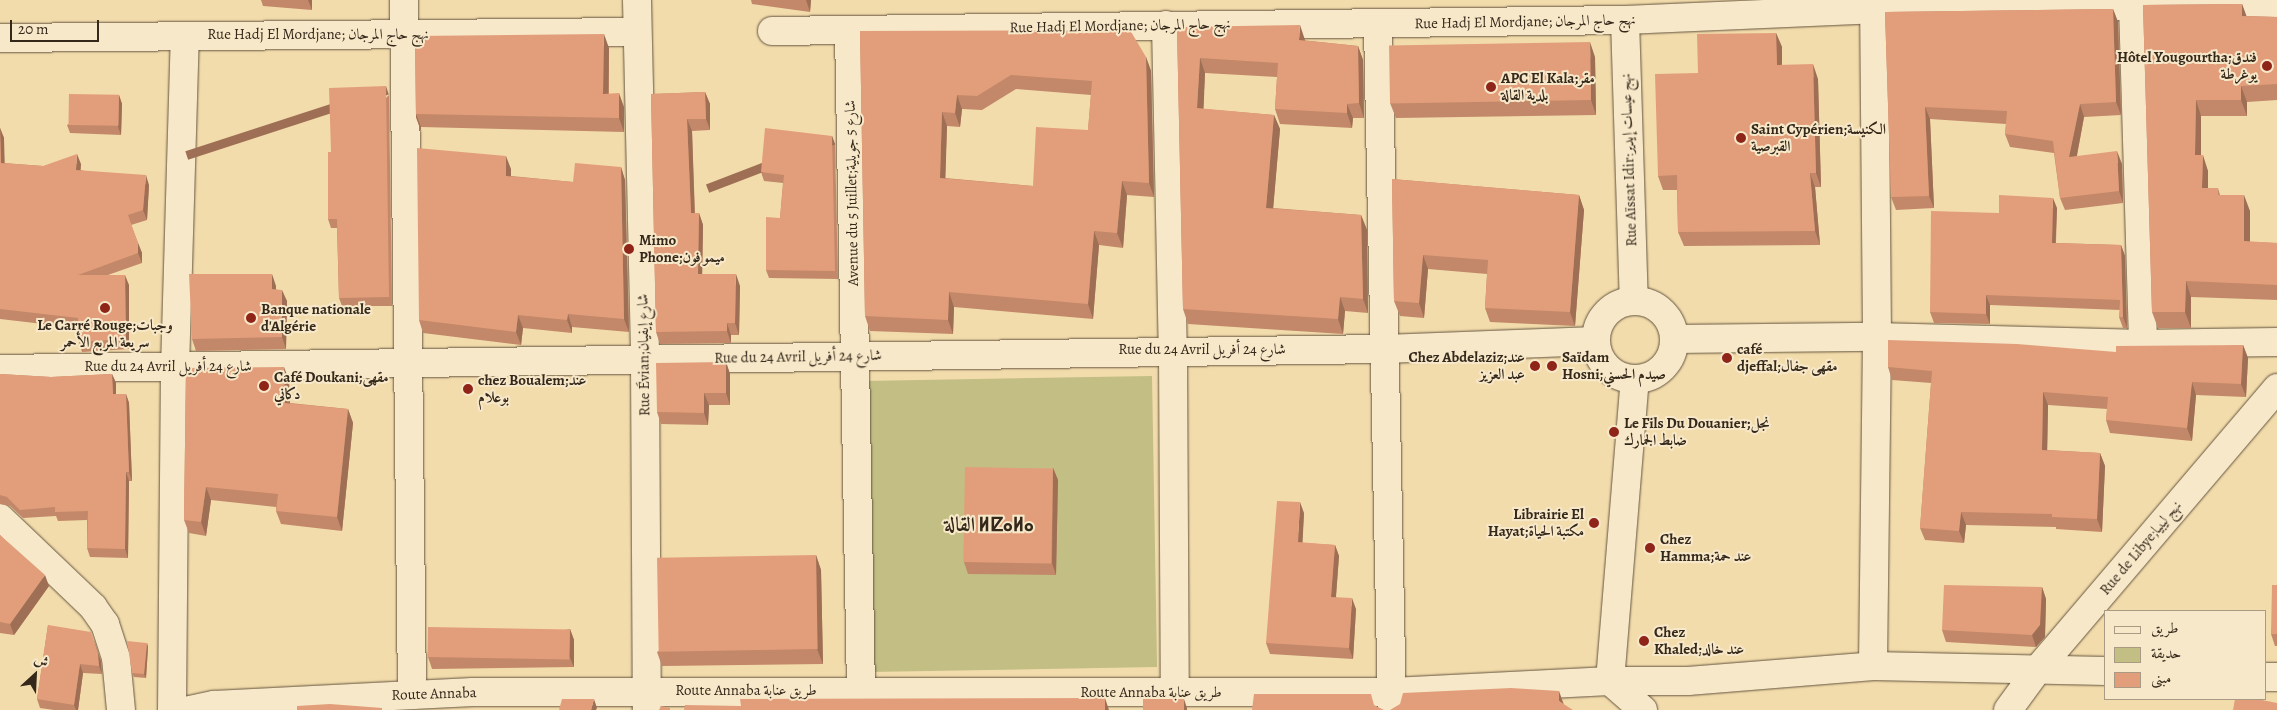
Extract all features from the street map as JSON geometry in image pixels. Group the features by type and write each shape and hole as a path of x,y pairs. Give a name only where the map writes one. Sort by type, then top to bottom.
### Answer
{"street":[{"path":"404,0 412,695"},
{"name":"Rue Évian;شارع إيفيان","path":"637,0 636,32 645,361 647,701"},
{"name":"Rue Hadj El Mordjane; نهج حاج المرجان","path":"772,31 1166,25 1378,25 1625,20 1874,9 2277,4"},
{"path":"2133,5 2143,344"},
{"path":"1873,666 1877,337 1874,9"},
{"name":"Rue Aïssat Idir;نهج عيسات إيدير","path":"1625,20 1634,300"},
{"path":"1166,25 1173,350 1175,693"},
{"path":"1378,25 1392,701"},
{"name":"Avenue du 5 Juillet;شارع 5 جويلية","path":"850,30 861,691"},
{"name":"Rue Hadj El Mordjane; نهج حاج المرجان","path":"0,38 636,32"},
{"path":"172,710 176,368 185,36"},
{"path":"1634,300 1646,302 1666,316 1674,339 1668,362 1648,377 1635,379 1623,378 1608,368 1598,352 1595,340 1597,328 1611,308 1634,300"},
{"path":"1674,339 1877,337 2143,344 2277,342"},
{"name":"Rue du 24 Avril شارع 24 أفريل","path":"0,369 645,361 1173,350 1385,349 1595,340"},
{"path":"1635,379 1610,681 1643,710"},
{"name":"Rue de Libye;نهج ليبيا","path":"2008,710 2038,668 2277,388"},
{"path":"0,518 93,607 105,624 116,658 121,710"},
{"name":"Route Annaba طريق عنابة","path":"647,701 861,691 1175,693 1392,701 1610,681 1688,681 1873,666 2038,668 2104,671"},
{"name":"Route Annaba","path":"190,710 214,705 412,695 647,701"}],"green space":[{"path":"1152,376 1157,667 868,672 863,381"}],"building":[{"path":"2242,4 2242,16 2277,17 2277,84 2241,86 2241,100 2196,100 2195,155 2203,155 2202,188 2218,188 2218,195 2244,195 2244,241 2277,243 2277,285 2186,281 2185,312 2152,312 2143,5"},
{"path":"2113,9 2116,102 2080,104 2069,157 2117,151 2119,191 2060,198 2053,141 2005,134 2007,111 1925,107 1929,196 1891,197 1885,12"},
{"path":"1300,25 1299,40 1358,46 1359,103 1347,104 1347,113 1275,109 1278,63 1200,58 1197,108 1274,115 1266,208 1361,215 1363,299 1340,297 1338,319 1183,309 1177,27"},
{"path":"1130,30 1146,57 1149,183 1122,181 1117,233 1094,231 1088,304 949,292 948,320 865,316 860,31","holes":["1011,75 1092,81 1088,130 1036,127 1033,186 940,178 942,112 955,113 957,95 977,96"]},
{"name":"Saint Cypérien;الكنيسة القبرصية","path":"1776,33 1777,65 1813,64 1816,173 1810,173 1815,231 1678,232 1677,175 1658,176 1655,74 1698,73 1697,34"},
{"path":"604,34 603,94 619,93 619,118 416,114 416,117 415,36"},
{"name":"APC El Kala;مقر بلدية القالة","path":"1590,42 1591,100 1390,103 1389,46"},
{"path":"386,86 389,297 339,298 337,219 328,219 328,152 331,152 329,88"},
{"path":"705,92 706,119 687,119 691,213 699,213 698,274 736,274 735,323 727,323 727,331 656,332 651,94"},
{"path":"69,94 119,95 118,126 68,125"},
{"path":"0,128 1,163 43,166 77,154 76,170 146,175 143,210 128,215 138,243 138,253 78,275 125,275 126,339 79,342 78,318 0,309"},
{"path":"765,128 832,136 835,271 766,270 766,217 780,218 784,175 761,172"},
{"path":"417,148 506,156 506,176 573,182 575,163 621,167 624,319 568,314 567,320 518,315 516,332 419,320"},
{"path":"1392,179 1579,195 1570,312 1485,308 1488,260 1423,255 1419,303 1394,301"},
{"path":"1999,195 2053,198 2052,243 2121,245 2123,317 2119,317 2120,300 1986,295 1986,314 1930,312 1931,211 1999,213"},
{"name":"Banque nationale d'Algérie","path":"189,274 272,274 272,289 282,290 282,337 192,339"},
{"path":"1888,340 2017,344 2116,352 2116,346 2243,345 2241,384 2192,382 2187,428 2106,420 2108,397 2043,392 2042,450 2100,453 2097,519 2052,517 2052,514 1961,512 1959,531 1920,528 1932,371 1888,367"},
{"path":"726,362 726,393 704,393 704,413 657,412 656,363"},
{"path":"284,367 285,403 348,409 337,517 276,511 278,494 206,487 201,522 184,520 186,368"},
{"path":"0,374 51,377 112,374 113,394 126,394 129,472 126,472 125,549 87,548 88,511 55,512 55,507 20,510 7,497 0,495"},
{"path":"965,467 1053,469 1051,564 963,562"},
{"path":"1277,501 1300,502 1298,542 1335,545 1331,597 1352,598 1349,648 1266,643"},
{"path":"0,535 45,575 10,624 0,622"},
{"path":"816,555 818,649 659,652 657,558"},
{"path":"1944,585 2042,587 2040,625 2032,635 1942,630"},
{"path":"2272,585 2277,585 2277,634 2271,634"},
{"path":"48,625 91,632 98,653 99,666 80,664 74,705 37,699"},
{"path":"428,627 570,629 569,659 427,657"},
{"path":"127,641 147,643 144,674 132,673"},
{"path":"1511,688 1559,691 1559,701 1573,710 1390,710 1400,704 1403,693"},
{"path":"1254,694 1371,694 1374,705 1384,710 1252,710"},
{"path":"1105,698 1105,710 684,710 685,705 741,706 740,699"},
{"path":"562,699 594,699 591,710 559,710"},
{"path":"1143,699 1184,699 1184,710 1143,710"},
{"path":"2235,700 2262,700 2277,703 2277,710 2233,710"},
{"path":"330,704 382,708 382,710 297,710 297,706"},
{"path":"661,706 670,708 670,710 659,710"}],"place":[{"name":"Hôtel Yougourtha;فندق يوغرطة","path":"2267,66"},
{"name":"APC El Kala;مقر بلدية القالة","path":"1491,87"},
{"name":"Saint Cypérien;الكنيسة القبرصية","path":"1741,138"},
{"name":"Mimo Phone;ميمو فون","path":"629,249"},
{"name":"Le Carré Rouge;وجبات سريعة المربع الأحمر","path":"105,308"},
{"name":"Banque nationale d'Algérie","path":"251,318"},
{"name":"café djeffal;مقهى جفال","path":"1727,358"},
{"name":"Chez Abdelaziz;عند عبد العزيز","path":"1535,366"},
{"name":"Saïdam Hosni;صيدم الحسني","path":"1552,366"},
{"name":"Café Doukani;مقهى دكاني","path":"264,386"},
{"name":"chez Boualem;عند بوعلام","path":"468,389"},
{"name":"Le Fils Du Douanier;نجل ضابط الجمارك","path":"1614,432"},
{"name":"Librairie El Hayat;مكتبة الحياة","path":"1594,523"},
{"name":"Chez Hamma;عند حمة","path":"1650,548"},
{"name":"Chez Khaled;عند خالد","path":"1644,641"}],"district":[{"name":"القالة ⵍⵇⴰⵍⴰ","path":"989,524"}]}
